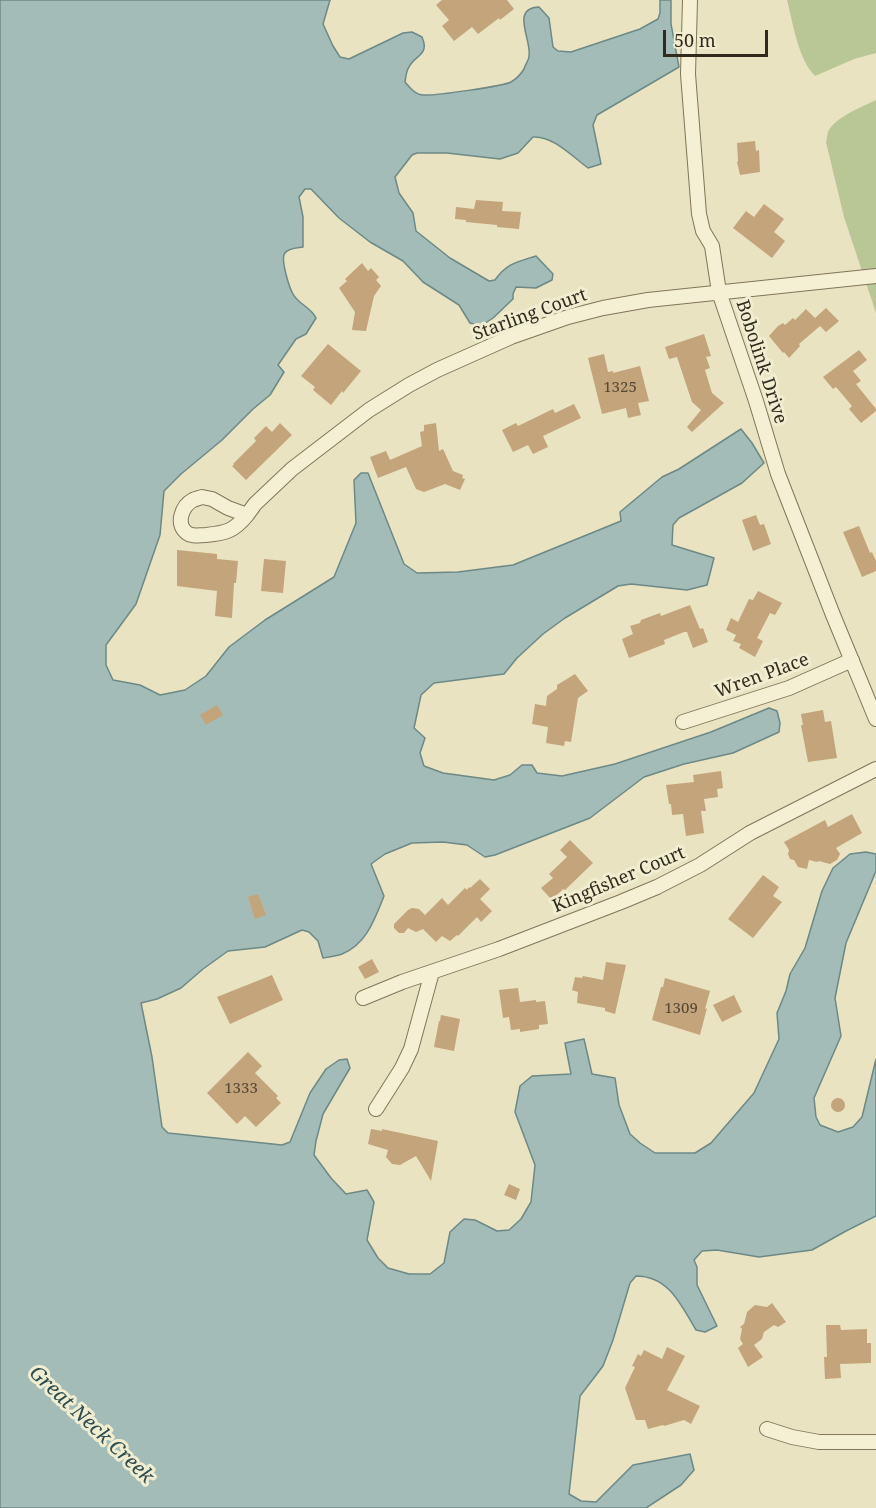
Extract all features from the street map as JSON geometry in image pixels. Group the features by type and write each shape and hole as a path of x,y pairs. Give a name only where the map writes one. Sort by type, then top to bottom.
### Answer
{"street":[{"name":"Bobolink Drive","path":"690,0 688,74 699,214 703,231 712,246 719,292 778,474 876,719"},
{"name":"Starling Court","path":"247,515 255,504 292,469 369,410 437,370 511,338 568,317 648,300 876,276"},
{"name":"Wren Place","path":"684,722 789,688 852,660"},
{"name":"Kingfisher Court","path":"363,998 402,982 499,949 657,887 700,865 750,833 876,769"},
{"path":"376,1109 411,1049 432,972"},
{"path":"766,1429 819,1442 876,1442"}],"green space":[{"path":"787,0 876,0 876,53 854,59 815,76 800,51"},
{"path":"876,100 876,313 844,217 826,142 828,132 836,122"}],"water":[{"name":"Great Neck Creek","path":"0,0 330,0 323,24 340,57 349,59 403,33 412,32 422,37 423,51 408,69 405,82 411,89 423,95 506,84 520,75 529,58 524,19 530,9 539,7 549,18 553,47 558,51 571,52 640,29 658,19 660,0 671,0 671,24 679,67 597,115 593,125 601,164 588,168 548,139 533,137 518,153 500,159 447,153 417,153 412,155 395,177 399,193 413,213 416,231 450,258 489,281 495,280 513,264 536,256 553,274 552,280 536,288 516,287 513,299 481,326 470,323 459,305 423,282 403,261 370,242 339,218 311,189 305,189 299,197 303,217 303,247 286,251 284,266 293,294 316,318 306,334 296,339 278,365 284,372 270,395 164,491 160,535 136,604 106,645 106,665 113,680 140,685 160,695 185,690 206,676 229,647 265,620 334,577 356,523 354,480 361,473 368,473 404,564 417,573 458,572 513,565 621,521 620,512 662,477 679,469 741,429 752,443 764,463 742,483 679,518 673,525 672,545 714,558 707,585 687,590 631,584 618,586 543,634 517,658 504,674 434,683 421,695 414,728 425,738 420,753 424,766 443,773 494,780 510,775 522,765 532,765 537,773 562,776 615,764 711,732 769,708 777,711 780,723 779,732 733,753 684,764 644,777 590,818 495,855 485,857 467,845 443,842 412,843 385,854 371,864 384,896 369,930 351,950 323,958 318,941 309,932 302,930 265,947 228,951 181,988 157,999 141,1003 152,1057 162,1127 168,1133 282,1145 290,1142 310,1093 326,1069 339,1060 347,1059 350,1068 323,1114 314,1155 346,1194 367,1190 374,1202 367,1240 378,1258 388,1268 409,1274 430,1274 444,1263 450,1232 464,1219 475,1220 497,1231 509,1230 521,1219 531,1202 535,1165 515,1112 520,1086 532,1076 571,1074 565,1043 584,1039 592,1074 615,1078 619,1105 630,1134 640,1143 655,1153 695,1153 711,1143 754,1093 779,1039 777,1013 790,974 805,948 822,891 833,868 850,854 866,852 876,854 876,871 846,943 835,998 841,1036 814,1098 816,1117 820,1125 838,1132 853,1127 862,1117 876,1059 876,1216 812,1250 759,1257 717,1250 702,1251 694,1260 697,1267 697,1285 717,1326 705,1332 696,1330 666,1286 647,1277 636,1276 630,1283 603,1366 580,1396 569,1494 581,1501 596,1502 633,1465 690,1454 694,1470 681,1485 646,1508 0,1508"}],"building":[{"path":"442,0 507,0 514,9 478,34 472,27 454,41 442,26 449,20 436,5"},
{"path":"755,141 756,151 759,150 760,172 740,175 737,143"},
{"path":"476,200 503,202 502,211 521,212 519,229 455,219 456,207 474,209"},
{"path":"764,204 784,219 774,232 785,241 772,258 733,228 746,211 754,217"},
{"path":"362,263 368,271 371,268 379,277 376,280 381,286 374,296 366,331 352,330 355,312 339,288"},
{"path":"826,308 839,321 826,332 820,326 799,344 800,346 789,358 769,336 778,326 783,323 785,325 793,318 795,320 806,309 815,318"},
{"path":"704,334 711,356 706,357 710,368 705,370 712,393 724,403 692,432 687,427 701,410 692,402 677,357 669,359 665,347"},
{"path":"328,344 361,371 331,405 313,390 315,387 301,376"},
{"path":"859,350 867,360 853,371 861,381 856,384 876,409 861,423 849,409 852,406 836,387 833,389 823,377"},
{"path":"604,354 608,372 613,371 613,373 640,366 649,401 638,403 641,415 628,418 626,408 602,414 588,358"},
{"path":"574,404 581,418 543,436 548,447 533,454 528,445 513,452 502,430 516,423 518,426 553,409 555,413"},
{"path":"280,423 292,435 246,480 232,466 233,464 256,441 254,438 266,426 272,432"},
{"path":"436,423 439,451 443,449 453,471 463,475 462,478 465,479 460,490 445,484 424,492 416,489 406,467 378,478 370,457 386,451 390,460 422,446 420,432 424,431 424,425"},
{"path":"756,515 760,525 764,524 771,544 753,551 742,520"},
{"path":"859,526 870,553 872,552 876,561 876,571 862,577 843,532"},
{"path":"177,550 217,554 217,559 238,561 232,618 215,616 217,591 177,586"},
{"path":"264,559 286,561 283,593 261,591"},
{"path":"758,591 782,603 775,615 770,613 757,638 763,641 755,657 739,648 741,644 733,641 736,635 726,630 731,618 738,622 749,599 753,600"},
{"path":"690,605 708,642 693,648 687,632 684,632 664,640 665,644 629,658 622,639 633,634 630,626 660,613 661,616"},
{"path":"575,674 588,691 578,698 571,742 565,741 564,746 546,743 548,727 532,724 535,704 546,706 547,696 557,689 557,685"},
{"path":"217,705 223,715 206,725 200,715"},
{"path":"823,710 825,722 831,721 837,758 808,762 801,714"},
{"path":"721,771 723,788 717,789 718,797 704,799 706,811 701,811 704,833 686,836 683,814 672,815 666,785 694,782 693,775"},
{"path":"852,814 862,833 836,848 840,854 837,860 830,864 809,860 807,869 798,867 794,860 790,859 789,850 784,842 825,820 828,827"},
{"path":"570,840 593,863 552,900 541,888 553,878 549,874 567,857 560,850"},
{"path":"763,875 779,887 773,896 782,902 753,938 728,919"},
{"path":"480,879 490,889 480,899 492,911 481,922 477,917 450,941 442,936 436,942 423,929 416,932 408,928 404,933 399,933 394,928 394,924 408,910 419,909 425,915 442,898 448,905 465,888 467,890"},
{"path":"258,894 266,915 255,919 248,897"},
{"path":"372,959 379,972 365,979 358,967"},
{"path":"606,962 626,965 615,1014 605,1011 605,1008 577,1003 578,992 572,990 575,977 582,978 583,976 603,980"},
{"path":"272,975 283,1000 230,1024 217,997"},
{"path":"665,978 710,991 700,1035 652,1020"},
{"path":"518,988 520,1002 545,1001 548,1024 539,1025 539,1029 520,1032 520,1029 511,1030 509,1017 503,1018 499,990"},
{"path":"734,995 742,1012 722,1022 713,1005"},
{"path":"441,1015 460,1019 454,1051 434,1047"},
{"path":"248,1052 262,1066 255,1073 278,1096 276,1098 281,1103 256,1127 245,1116 237,1124 207,1093"},
{"path":"838,1098 843,1100 845,1105 843,1110 838,1112 833,1110 831,1105 833,1100"},
{"path":"371,1129 382,1131 382,1129 438,1141 431,1181 416,1156 400,1165 392,1164 386,1157 388,1150 368,1144"},
{"path":"509,1184 520,1189 516,1200 504,1195"},
{"path":"772,1303 786,1322 778,1327 774,1325 764,1332 762,1339 754,1345 763,1357 748,1367 738,1348 743,1344 740,1339 742,1329 740,1327 744,1324 747,1312 755,1305 767,1307"},
{"path":"826,1325 840,1325 841,1330 867,1329 867,1343 871,1343 871,1363 840,1364 841,1378 825,1379"},
{"path":"667,1347 685,1356 667,1390 700,1406 691,1424 684,1420 648,1429 645,1420 636,1420 625,1388 635,1367 632,1366 638,1354 641,1356 644,1350 662,1359"}]}
